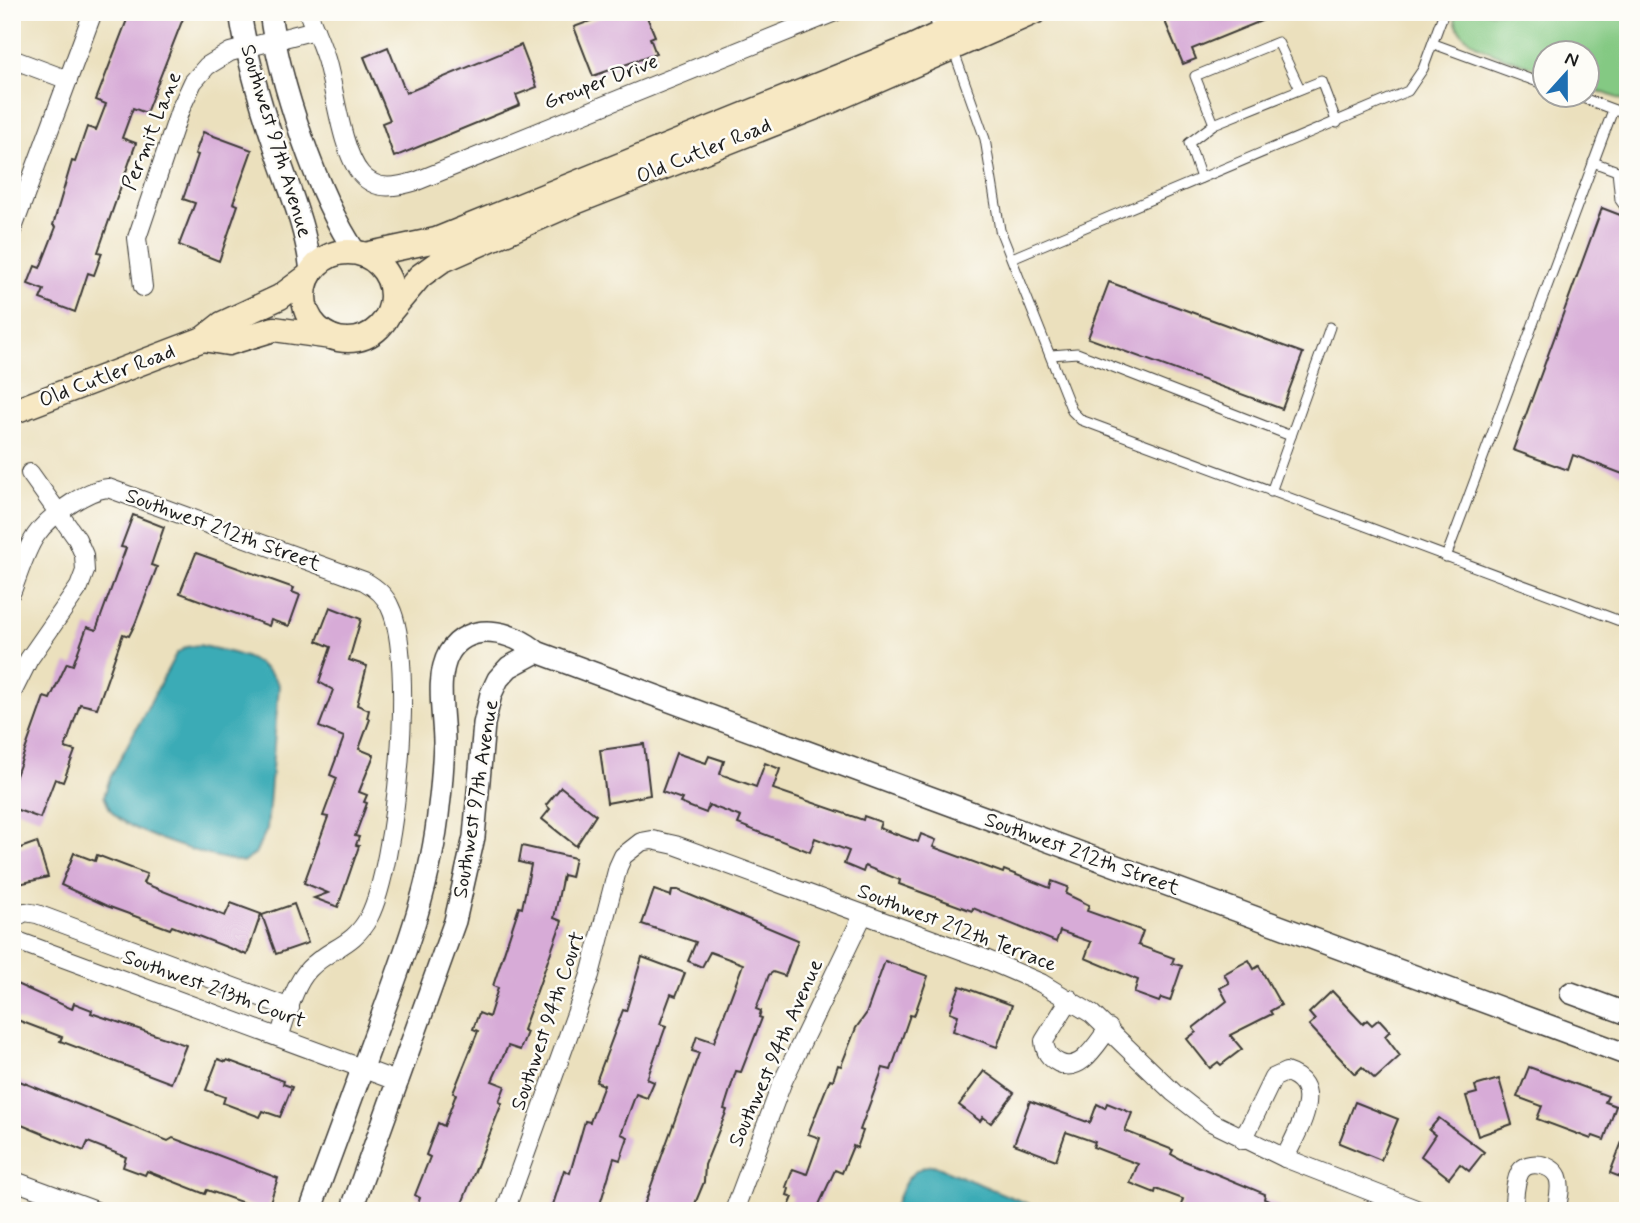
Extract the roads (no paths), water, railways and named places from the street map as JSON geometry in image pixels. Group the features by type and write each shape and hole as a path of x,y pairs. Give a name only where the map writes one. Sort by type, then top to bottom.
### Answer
{"main road":[{"name":"Old Cutler Road","path":"360,254 436,240 987,12"},
{"name":"Old Cutler Road","path":"389,313 420,276 441,261 575,202 831,101 944,30 1034,12"},
{"path":"360,254 379,264 389,279 393,296 389,313 380,327 366,337 349,341 331,337 317,328 307,313 303,296 309,274 330,255 360,254"},
{"name":"Old Cutler Road","path":"12,412 203,339 222,324 280,297 309,274"},
{"name":"Old Cutler Road","path":"203,339 228,343 274,328 331,337"}],"street":[{"path":"12,231 93,12"},
{"name":"Southwest 97th Avenue","path":"240,12 245,47 267,123 303,226 309,274"},
{"name":"Southwest 97th Avenue","path":"270,12 274,41 326,196 338,226 360,254"},
{"path":"308,12 315,30"},
{"name":"Grouper Drive","path":"315,30 357,167 368,180 391,188 417,181 835,12"},
{"name":"Permit Lane","path":"144,287 136,252 137,238 188,92 207,66 219,57 245,47 315,30"},
{"path":"12,59 68,80"},
{"path":"12,693 29,659 79,587 85,571 81,547 30,473"},
{"name":"Southwest 212th Street","path":"12,591 36,532 57,513 90,494 108,488 364,581 390,605 398,640 401,739 395,803 380,889 360,932 307,971 290,1008"},
{"name":"Southwest 97th Avenue","path":"310,1211 409,942 434,843 442,775 442,681 446,662 450,652 468,636 486,631 525,642 537,652 503,673 489,703 474,837 464,888 445,954 351,1211"},
{"name":"Southwest 212th Street","path":"537,652 1628,1055"},
{"name":"Southwest 212th Terrace","path":"632,847 652,841 675,845 1018,972 1070,999 1109,1028 1174,1093 1211,1122 1285,1158 1421,1211"},
{"name":"Southwest 94th Court","path":"505,1211 586,986 618,867 632,847"},
{"path":"12,919 24,912 37,914 290,1008 279,1037"},
{"name":"Southwest 94th Avenue","path":"734,1211 782,1083 863,915"},
{"name":"Southwest 213th Court","path":"12,939 399,1082"},
{"path":"1571,993 1628,1014"},
{"path":"1070,999 1044,1041 1048,1056 1058,1063 1073,1066 1082,1061 1109,1028"},
{"path":"1244,1140 1273,1078 1286,1072 1297,1076 1305,1082 1309,1099 1285,1158"},
{"path":"1513,1211 1519,1174 1533,1164 1552,1169 1558,1177 1556,1211"},
{"path":"12,1180 96,1211"}],"lane":[{"path":"1012,258 1408,91 1434,44 1444,12"},
{"path":"944,30 985,139 994,205 1012,258 1072,411 1081,420 1628,624"},
{"path":"1214,124 1195,76 1278,42 1300,89"},
{"path":"1434,44 1532,80"},
{"path":"1201,178 1189,143 1214,124 1300,89 1321,81 1337,123"},
{"path":"1602,106 1628,115"},
{"path":"1446,557 1613,110"},
{"path":"1593,162 1628,175"},
{"path":"1617,171 1620,200 1628,211"},
{"path":"1271,492 1330,327"},
{"path":"1051,355 1077,353 1291,436"}],"water":[{"path":"199,645 255,661 272,675 279,685 267,829 255,854 244,862 196,851 157,838 125,823 113,813 104,796 110,778 176,654 186,647"},
{"path":"933,1165 1045,1211 893,1211 911,1175"}]}
